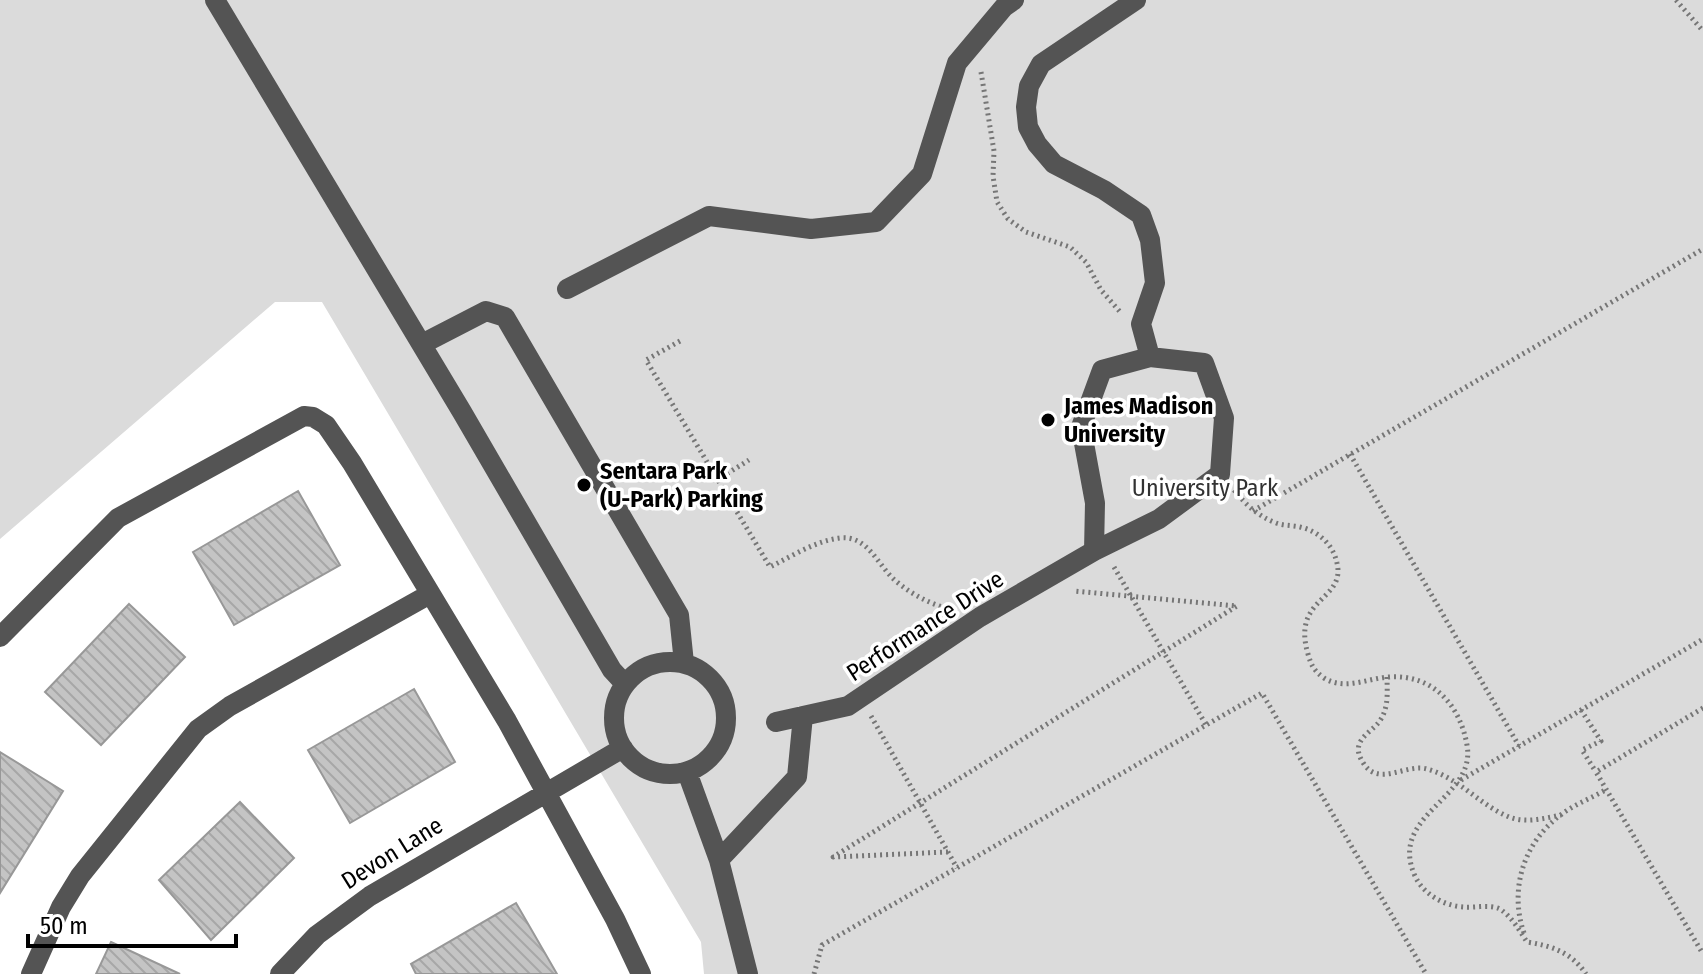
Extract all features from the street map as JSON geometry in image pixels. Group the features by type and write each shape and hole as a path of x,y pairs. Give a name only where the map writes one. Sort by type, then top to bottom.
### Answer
{"street":[{"path":"215,0 422,344 612,670 625,684"},
{"path":"567,289 709,216 811,229 876,222 922,174 957,63 1004,7 1014,0"},
{"path":"1136,0 1041,64 1029,86 1026,107 1028,127 1037,144 1054,164 1104,190 1141,215 1150,240 1155,283 1141,324 1150,357"},
{"path":"422,344 486,311 505,317 679,615 684,663"},
{"path":"1098,549 1095,503 1081,427 1102,370 1150,357 1204,363 1224,418 1220,474"},
{"path":"0,637 118,518 304,416 313,417 326,425 352,463 507,721 615,919 641,974"},
{"name":"Performance Drive","path":"776,722 848,706 980,617 1098,549 1159,519 1220,474"},
{"path":"31,974 61,907 80,876 198,729 230,706 430,594"},
{"path":"660,662 684,663 702,672 714,682 726,711 726,727 713,755 687,772 658,773 632,759 623,748 614,722 615,709 625,684 633,674 660,662"},
{"path":"719,860 797,777 803,716"},
{"name":"Devon Lane","path":"284,973 317,935 351,908 623,748"},
{"path":"687,772 719,860 748,974"}],"path":[{"path":"1676,0 1703,31"},
{"path":"971,46 980,67 994,151 993,176 997,202 1008,219 1026,232 1070,247 1086,262 1101,290 1119,313 1141,324"},
{"path":"1252,511 1703,249"},
{"path":"680,341 646,360 770,567 815,545 843,537 867,545 894,580 929,604 980,617"},
{"path":"1350,454 1519,746"},
{"path":"717,480 749,460"},
{"path":"1220,474 1252,511 1278,524 1299,526 1318,533 1338,563 1337,581 1329,593 1313,606 1305,622 1305,643 1312,668 1327,680 1344,684 1387,677 1427,682 1447,698 1463,724 1469,754 1457,782"},
{"path":"1098,549 1130,596 1206,725"},
{"path":"948,852 833,857 1237,606 1035,587"},
{"path":"1586,974 1572,957 1552,946 1527,942 1513,920 1498,908 1443,903 1425,891 1415,878 1409,857 1411,839 1420,820 1457,782 1703,639"},
{"path":"1387,677 1386,709 1380,722 1368,729 1360,740 1364,765 1375,773 1388,775 1422,767 1439,772 1514,819 1535,820 1561,815"},
{"path":"814,974 822,945 1262,693 1426,974"},
{"path":"860,698 957,868"},
{"path":"1596,772 1703,708"},
{"path":"1581,710 1601,741 1582,750 1703,954"},
{"path":"1527,942 1518,916 1517,890 1525,858 1541,834 1561,815 1607,789"}],"green space":[{"name":"University Park","path":"0,0 1703,0 1703,974 704,974 701,942 322,302 275,302 0,539"}],"building":[{"path":"298,491 340,565 234,625 193,552"},
{"path":"129,604 185,657 101,745 45,692"},
{"path":"414,689 455,762 350,823 308,750"},
{"path":"0,752 63,791 0,893"},
{"path":"240,802 294,858 211,940 159,880"},
{"path":"516,903 557,974 416,974 411,964"},
{"path":"111,942 180,974 96,974"}],"place":[{"name":"James Madison University","path":"1048,420"},
{"name":"Sentara Park (U-Park) Parking","path":"584,485"}]}
